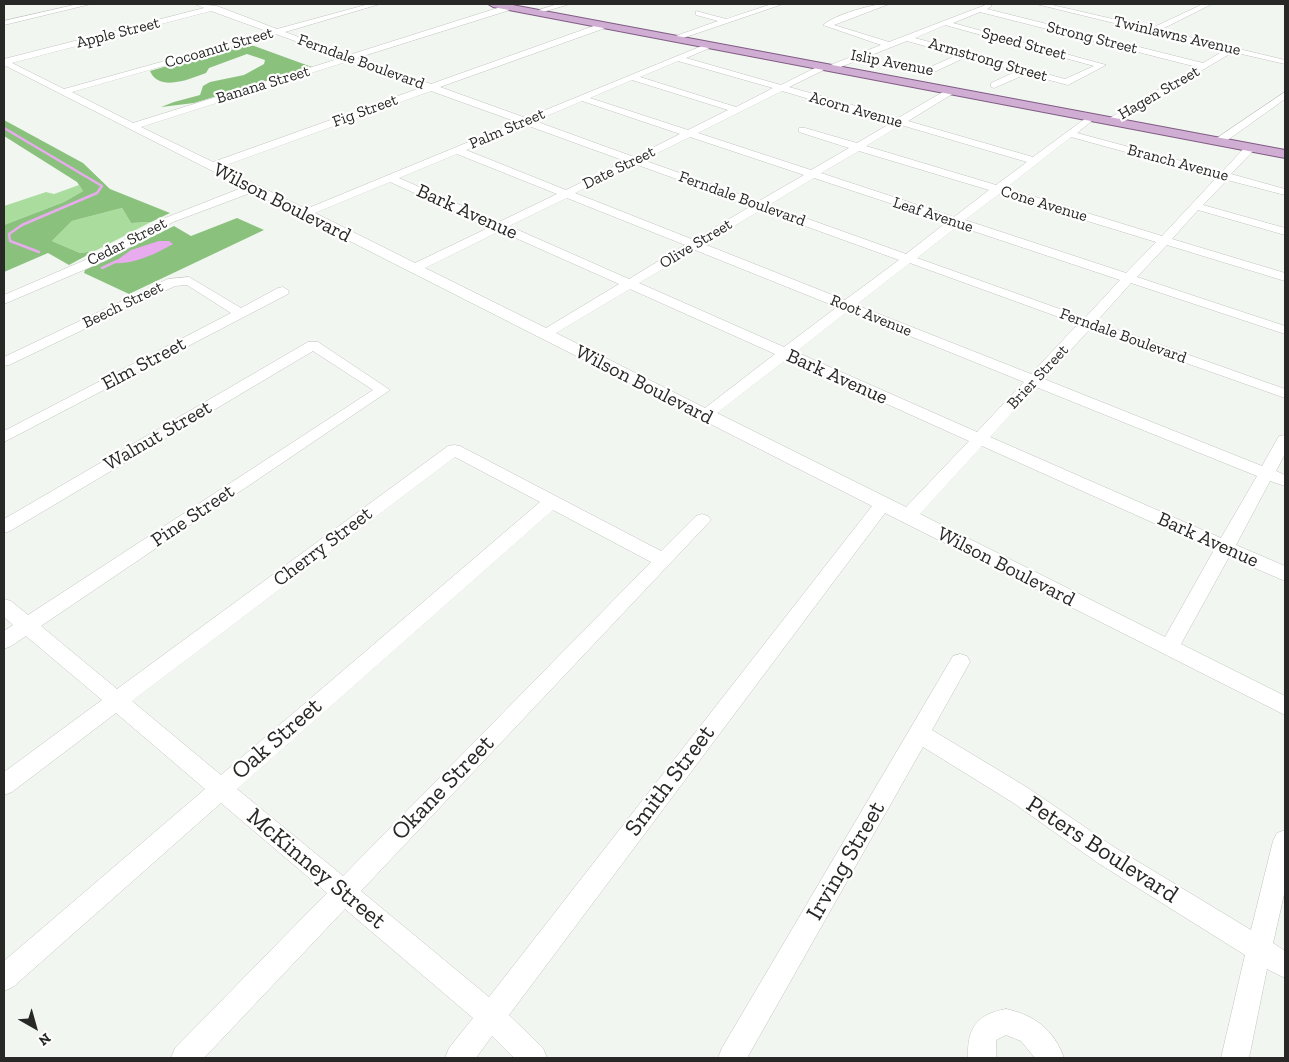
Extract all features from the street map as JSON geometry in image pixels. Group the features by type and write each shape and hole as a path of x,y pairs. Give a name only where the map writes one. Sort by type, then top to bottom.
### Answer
{"main road":[{"name":"Islip Avenue","path":"493,4 1285,154"}],"street":[{"path":"4,23 87,4"},
{"name":"Ferndale Boulevard","path":"199,4 1285,394"},
{"name":"Apple Street","path":"4,62 232,4"},
{"name":"Cocoanut Street","path":"63,92 376,4"},
{"path":"536,12 566,4"},
{"path":"674,38 774,4"},
{"path":"885,4 827,25 890,45"},
{"name":"Date Street","path":"413,269 781,88 827,68 993,4"},
{"name":"Twinlawns Avenue","path":"1040,4 1285,62"},
{"path":"1154,30 1208,4"},
{"name":"Banana Street","path":"131,127 510,7"},
{"name":"Strong Street","path":"978,9 1205,66"},
{"path":"699,13 726,21"},
{"name":"Speed Street","path":"945,23 1102,65 1068,82"},
{"name":"Fig Street","path":"210,167 605,25"},
{"name":"Armstrong Street","path":"907,38 1068,82"},
{"name":"Palm Street","path":"304,214 709,45"},
{"name":"Hagen Street","path":"1110,121 1233,49"},
{"path":"929,71 965,54"},
{"name":"Acorn Avenue","path":"677,58 1036,161"},
{"name":"Wilson Boulevard","path":"4,62 704,416 1285,706"},
{"path":"994,85 1025,71"},
{"path":"631,77 737,110"},
{"name":"Olive Street","path":"544,335 951,91"},
{"path":"1218,142 1285,96"},
{"name":"Leaf Avenue","path":"582,98 1285,330"},
{"path":"704,416 1090,118"},
{"name":"Cone Avenue","path":"802,130 1285,277"},
{"name":"Branch Avenue","path":"1070,134 1285,192"},
{"name":"Brier Street","path":"907,517 1250,148"},
{"name":"Root Avenue","path":"457,150 1033,382 1285,481"},
{"name":"Bark Avenue","path":"390,178 1285,574"},
{"name":"Cedar Street","path":"4,300 103,257 169,220 253,188"},
{"path":"1195,206 1285,232"},
{"name":"Beech Street","path":"4,362 172,282 188,280 241,313"},
{"name":"Elm Street","path":"4,437 283,291"},
{"name":"Pine Street","path":"4,641 383,390 313,345"},
{"name":"Walnut Street","path":"4,527 313,345"},
{"path":"1169,648 1285,440"},
{"name":"Cherry Street","path":"4,785 454,450 662,560"},
{"name":"Oak Street","path":"4,978 552,501"},
{"name":"Smith Street","path":"459,1058 882,504"},
{"name":"Okane Street","path":"185,1058 702,520"},
{"name":"McKinney Street","path":"4,606 491,1016 534,1058"},
{"name":"Irving Street","path":"732,1058 960,662"},
{"name":"Peters Boulevard","path":"920,734 1040,809 1106,855 1285,965"},
{"path":"1235,1058 1285,841"},
{"path":"982,1058 982,1040 987,1031 995,1024 1005,1022 1016,1023 1028,1028 1047,1048 1050,1058"}],"green space":[{"path":"246,43 312,67 194,103 161,107 200,95 203,86 210,82 244,75 264,64 265,60 247,54 209,68 206,73 193,78 168,83 154,78 150,71"},
{"path":"4,120 83,163 110,189 170,213 151,222 131,223 122,208 72,221 52,241 80,253 95,251 69,265 48,253 4,272 4,225 64,202 83,191 77,182 4,136"},
{"path":"79,185 83,191 64,202 4,225 4,206 46,192 54,194"},
{"path":"122,208 131,223 151,222 95,251 80,253 52,241 72,221"},
{"path":"237,218 264,230 129,294 84,273 85,270 174,226 191,236"}],"shaded area":[{"path":"159,241 169,241 173,244 136,261 113,263 131,250"}],"waterway":[{"path":"4,128 102,186 97,193 22,225 9,234 10,241 39,252"},
{"path":"102,268 117,261"}]}
